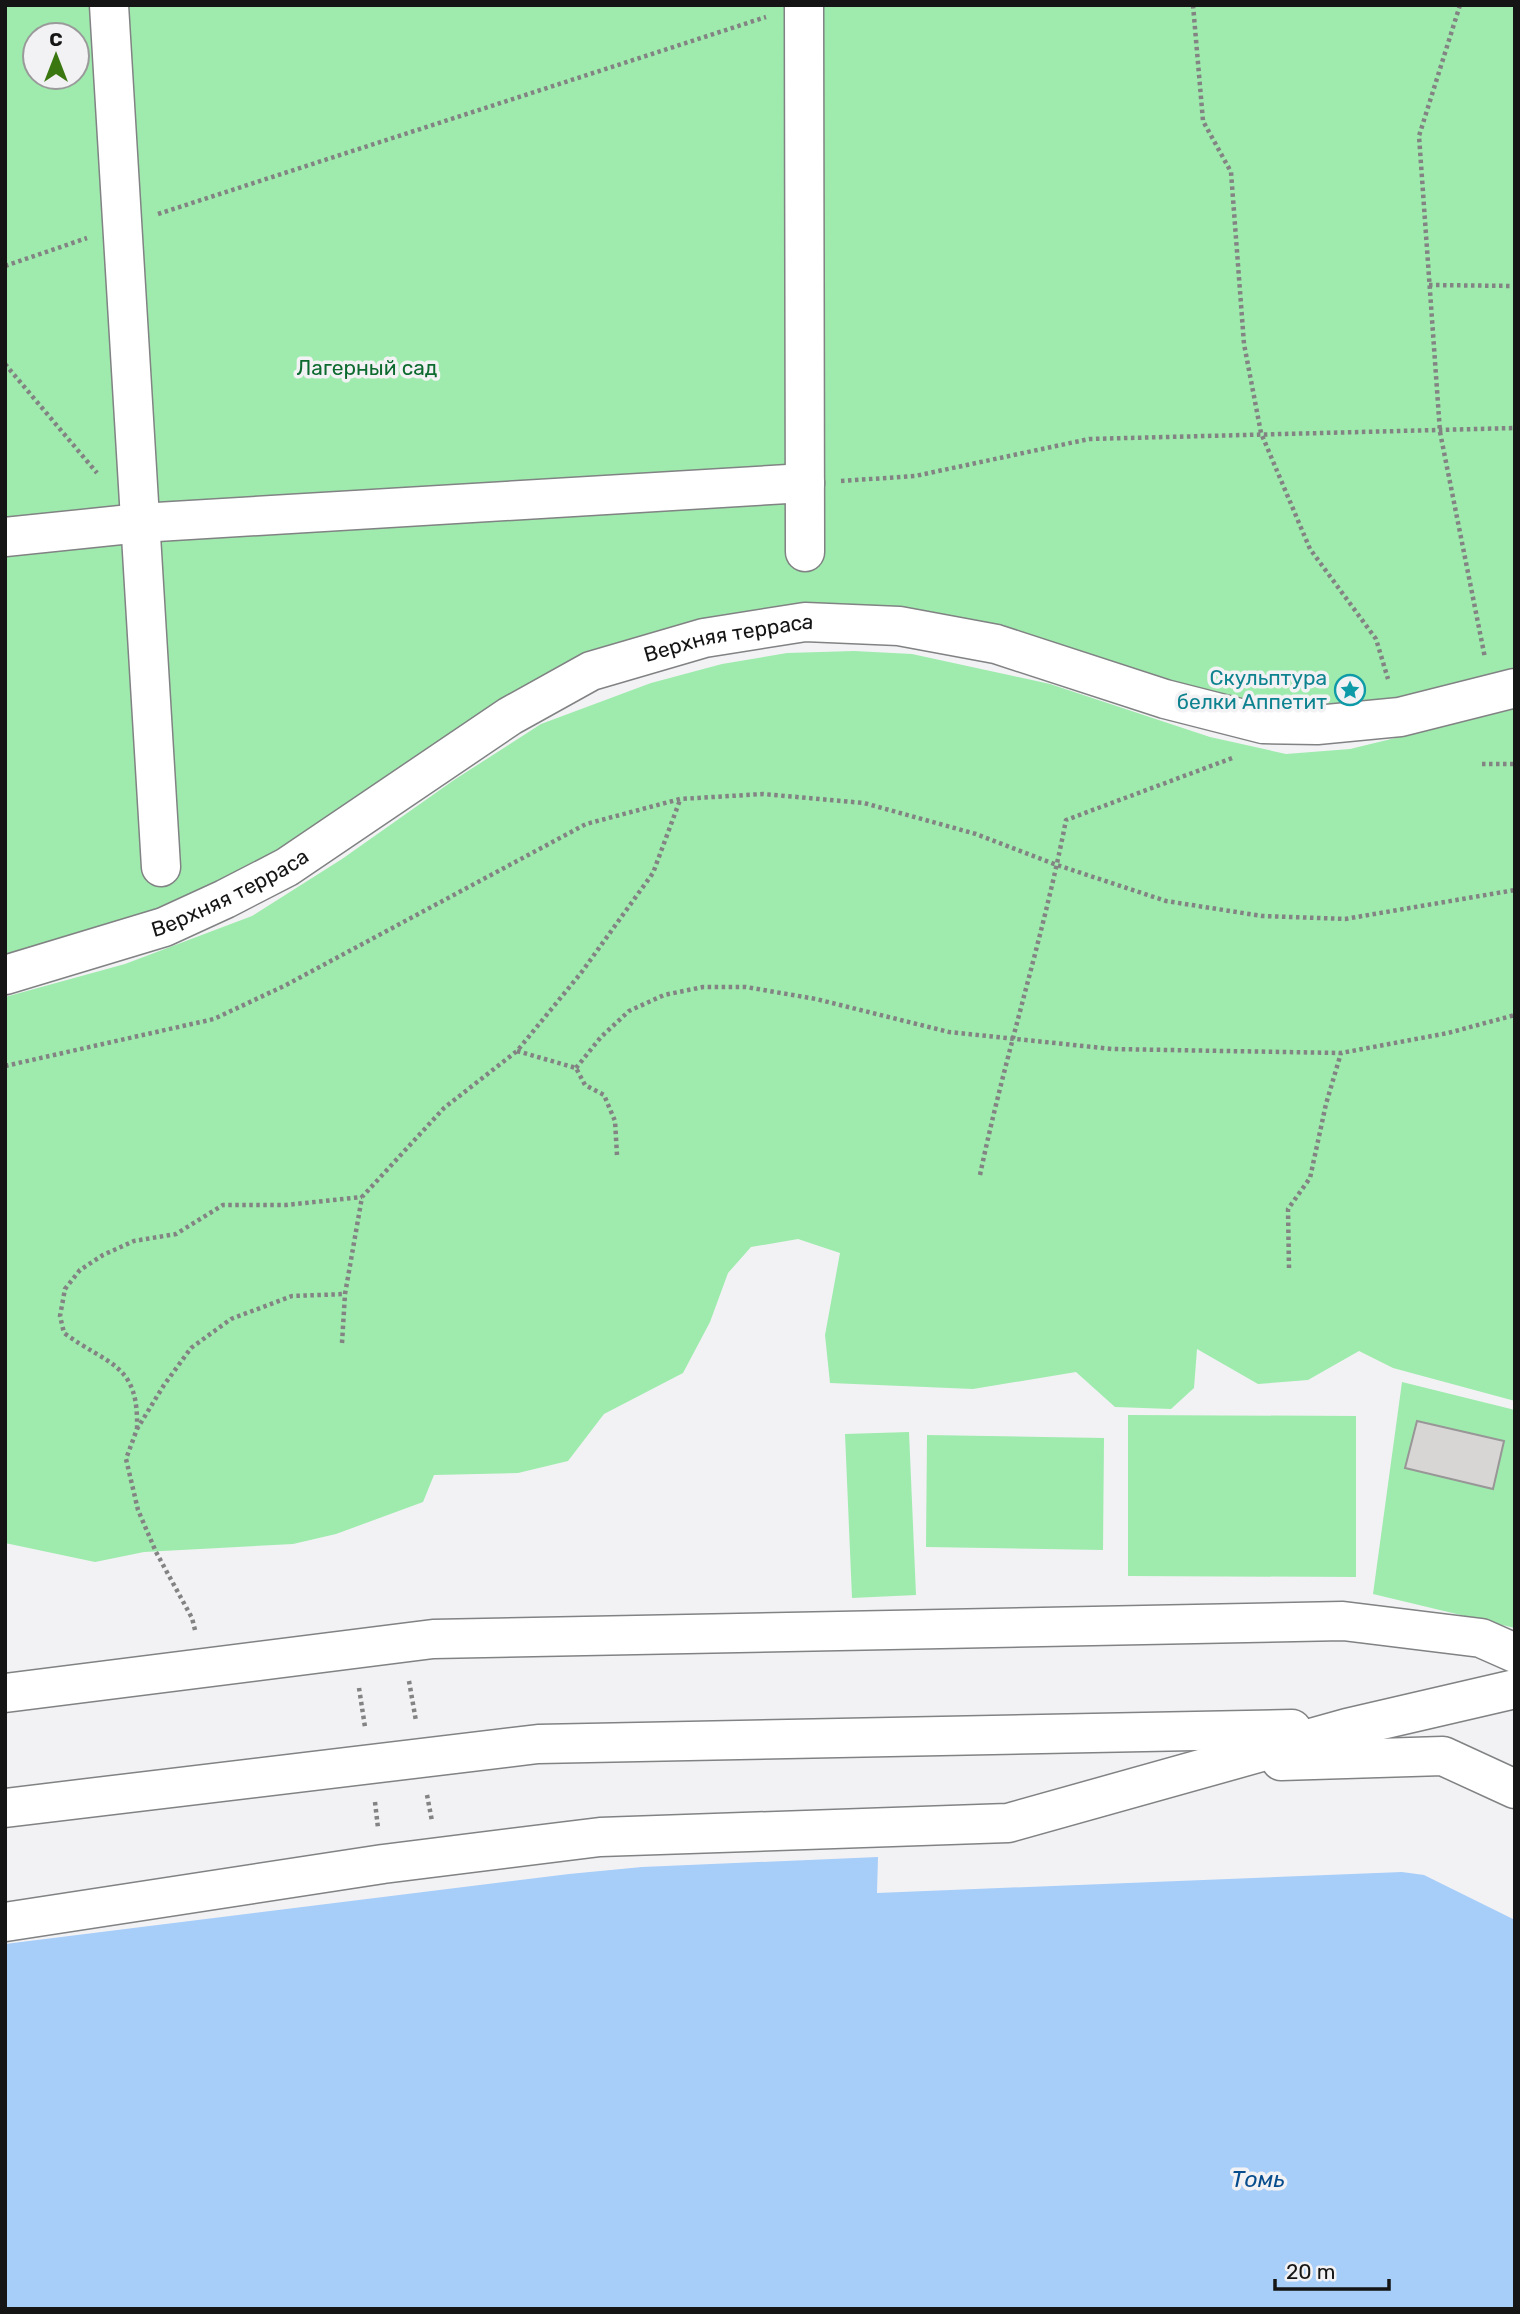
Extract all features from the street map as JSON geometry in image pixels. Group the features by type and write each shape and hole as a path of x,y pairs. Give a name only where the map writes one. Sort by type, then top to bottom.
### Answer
{"street":[{"path":"109,5 161,867"},
{"path":"790,10 806,552"},
{"path":"5,537 140,523 805,483"},
{"name":"Верхняя терраса","path":"5,975 39,967 164,927 225,899 287,867 510,716 591,671 704,638 806,622 898,626 996,644 1152,695 1263,724 1317,725 1399,717 1503,690"},
{"path":"5,1693 433,1639 1343,1621 1481,1638 1515,1653"},
{"path":"5,1922 383,1864 600,1837 1007,1823 1347,1728 1515,1689"},
{"path":"5,1808 538,1744 1347,1728"},
{"path":"1223,1762 1443,1756 1515,1789"}],"path":[{"path":"1193,5 1203,121 1231,172 1244,344 1261,433 1310,549 1376,639 1399,717"},
{"path":"1460,5 1419,136 1440,432 1503,690"},
{"path":"5,267 122,225 790,10"},
{"path":"1429,285 1515,286"},
{"path":"5,364 140,523"},
{"path":"805,483 915,476 1089,439 1515,428"},
{"path":"980,1175 1066,820 1249,752 1263,724"},
{"path":"1482,764 1515,764"},
{"path":"5,1066 214,1019 286,985 586,824 680,799 763,794 864,803 975,834 1057,865 1166,901 1262,916 1345,919 1515,890"},
{"path":"342,1343 345,1294 362,1197 444,1108 517,1051 581,973 653,873 680,799"},
{"path":"576,1068 601,1037 629,1011 664,995 703,987 746,986 816,999 949,1032 1112,1049 1341,1053 1448,1033 1515,1015"},
{"path":"517,1051 576,1068 585,1085 604,1095 615,1121 617,1155"},
{"path":"1289,1268 1288,1209 1310,1178 1326,1104 1341,1053"},
{"path":"137,1429 138,1404 127,1376 113,1363 87,1350 64,1333 60,1316 65,1289 80,1270 103,1255 134,1241 176,1234 223,1205 286,1205 362,1197"},
{"path":"203,1668 192,1618 156,1552 138,1510 127,1459 137,1429 191,1348 231,1319 292,1296 345,1294"}],"green space":[{"name":"Лагерный сад","path":"5,5 1515,5 1515,668 1355,709 1290,710 1220,702 1084,656 693,624 203,899 5,962"},
{"path":"854,651 912,654 1050,684 1210,737 1286,754 1350,749 1515,709 1515,1401 1393,1368 1359,1351 1308,1380 1258,1384 1197,1349 1194,1388 1171,1409 1115,1407 1076,1372 973,1389 830,1383 825,1335 840,1253 798,1239 751,1247 728,1273 710,1322 683,1373 604,1414 568,1461 518,1473 434,1475 423,1502 336,1534 293,1544 144,1552 95,1562 5,1543 5,997 125,964 252,916 342,859 454,780 541,724 651,683 722,664 787,653"},
{"path":"1402,1382 1515,1410 1515,1628 1373,1594"},
{"path":"1128,1415 1356,1416 1356,1577 1128,1576"},
{"path":"909,1432 916,1595 852,1598 845,1434"},
{"path":"927,1435 1104,1438 1103,1550 926,1547"}],"water":[{"name":"Томь","path":"878,1857 877,1893 1402,1872 1424,1875 1515,1920 1515,2309 5,2309 5,1944 569,1874 642,1867"}],"building":[{"path":"1417,1421 1504,1441 1493,1489 1405,1468"}],"place":[{"name":"Скульптура белки Аппетит","path":"1350,690"}]}
